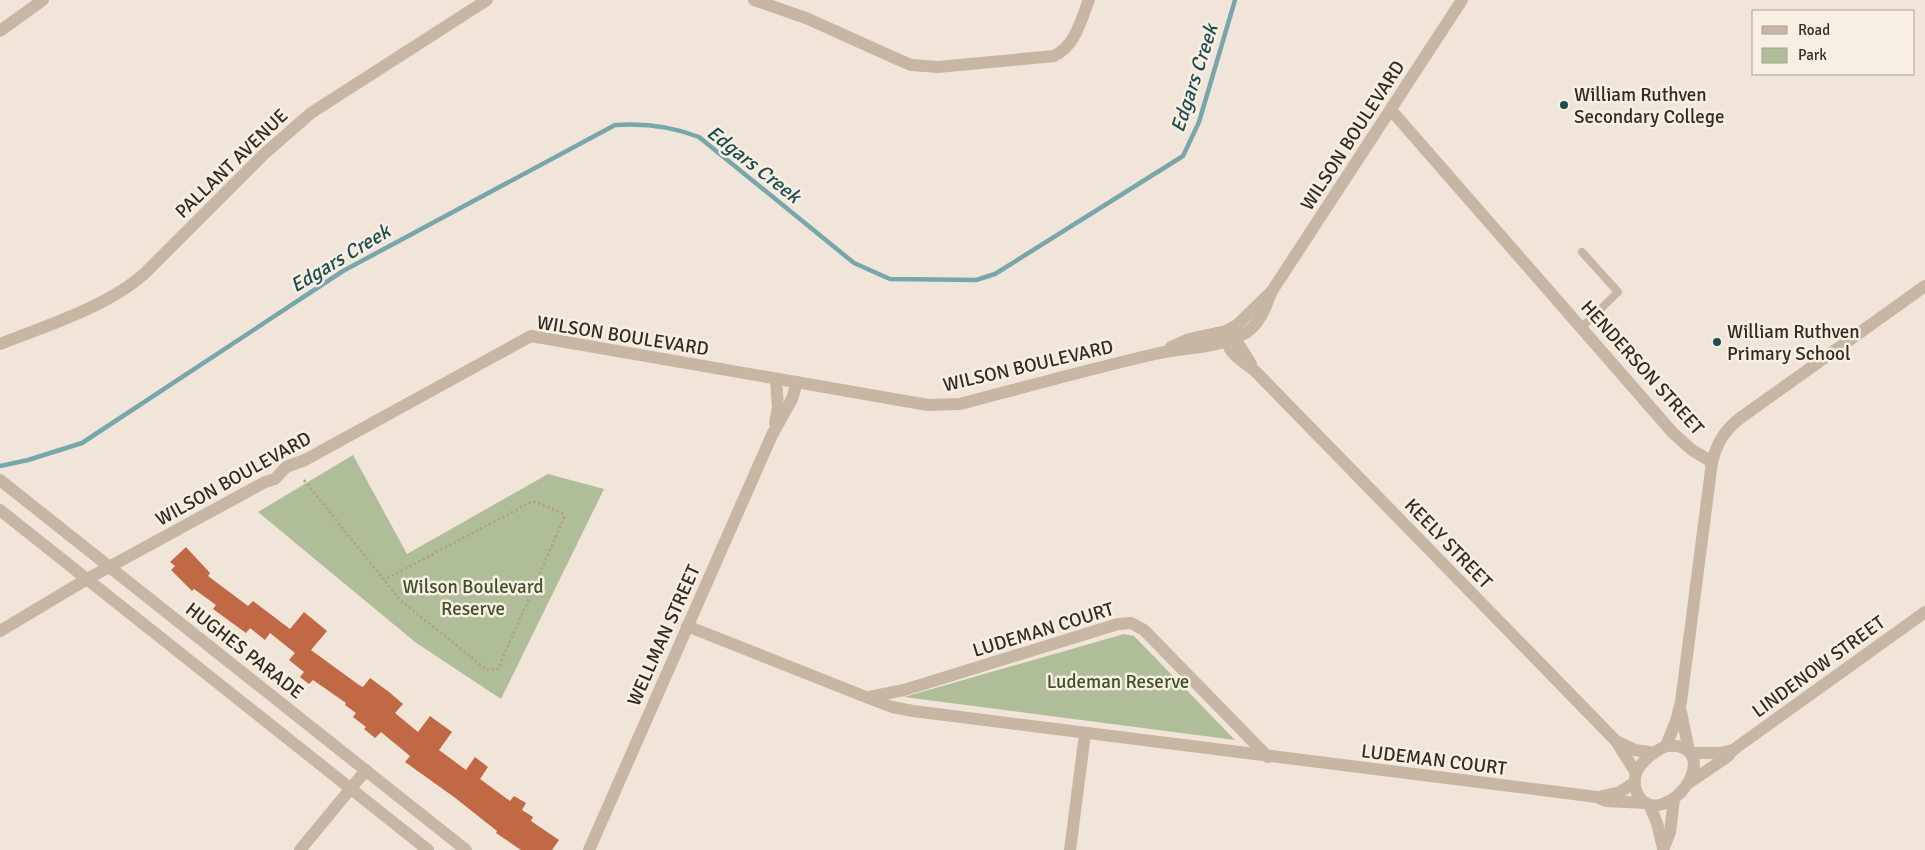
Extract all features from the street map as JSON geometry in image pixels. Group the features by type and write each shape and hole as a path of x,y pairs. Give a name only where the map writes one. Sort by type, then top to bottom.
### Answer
{"street":[{"path":"0,31 43,0"},
{"name":"PALLANT AVENUE","path":"0,344 98,304 128,288 263,155 312,113 487,0"},
{"path":"754,0 806,18 897,60 911,65 938,67 1054,56 1062,52 1071,43 1089,0"},
{"name":"WILSON BOULEVARD","path":"0,631 110,566 264,482 276,479 286,467 305,460 531,336 928,405 960,404 1157,353 1189,339 1229,336 1237,325 1272,291 1462,0"},
{"name":"HENDERSON STREET","path":"1391,110 1673,433 1692,450 1712,462"},
{"path":"1666,746 1681,702 1712,462 1720,440 1726,430 1789,382 1925,286"},
{"name":"KEELY STREET","path":"1229,336 1232,354 1255,370 1616,741 1636,777"},
{"name":"WELLMAN STREET","path":"772,435 778,408 776,379"},
{"name":"WELLMAN STREET","path":"589,850 772,435 792,399 797,382"},
{"name":"HUGHES PARADE","path":"3,483 466,850"},
{"path":"0,510 428,850"},
{"name":"LINDENOW STREET","path":"1690,782 1925,612"},
{"name":"LUDEMAN COURT","path":"866,697 904,690 1118,624 1130,623 1144,630 1268,757"},
{"name":"LUDEMAN COURT","path":"687,626 892,707 913,712 1597,797 1620,792 1636,777"},
{"path":"1681,702 1682,722 1694,766 1690,782 1674,799 1666,804 1648,804 1640,800 1636,792 1636,777 1641,765 1654,753 1666,746 1677,746 1689,752"},
{"path":"1070,850 1085,734"},
{"name":"KEELY STREET","path":"1616,741 1635,750 1654,753"},
{"name":"LINDENOW STREET","path":"1689,752 1720,753 1733,750"},
{"path":"300,850 366,770"},
{"name":"LUDEMAN COURT","path":"1597,797 1606,802 1648,804"},
{"path":"1663,849 1670,832 1674,799"},
{"path":"1648,804 1657,823 1663,849"}],"lane":[{"path":"1580,328 1618,292 1582,252"}],"path":[{"path":"304,480 384,580 400,600 487,670 498,669 564,518 562,513 536,502 531,502 384,580"}],"green space":[{"name":"Wilson Boulevard Reserve","path":"353,455 407,554 548,474 604,489 501,699 415,642 258,512"},
{"name":"Ludeman Reserve","path":"1124,634 1134,636 1235,740 904,697"}],"building":[{"path":"186,547 210,573 208,576 248,606 253,601 290,629 304,612 327,631 311,650 359,685 363,687 370,678 389,692 403,704 395,713 418,732 430,716 452,732 439,750 466,770 475,757 488,767 480,779 510,801 514,796 526,803 522,810 533,817 531,821 559,840 552,850 521,850 496,833 497,831 454,797 405,762 410,756 381,732 375,738 364,729 366,727 353,717 356,713 345,705 346,703 313,680 309,684 300,677 304,672 289,660 295,653 270,633 265,640 250,628 246,633 213,609 216,605 194,589 192,591 171,570 175,566 170,562"}],"waterway":[{"name":"Edgars Creek","path":"0,466 28,460 82,443 343,271 615,125 657,126 699,137 854,263 890,279 976,280 995,274 1183,156 1199,122 1235,0"}],"place":[{"name":"William Ruthven Secondary College","path":"1564,105"},
{"name":"William Ruthven Primary School","path":"1717,342"}]}
